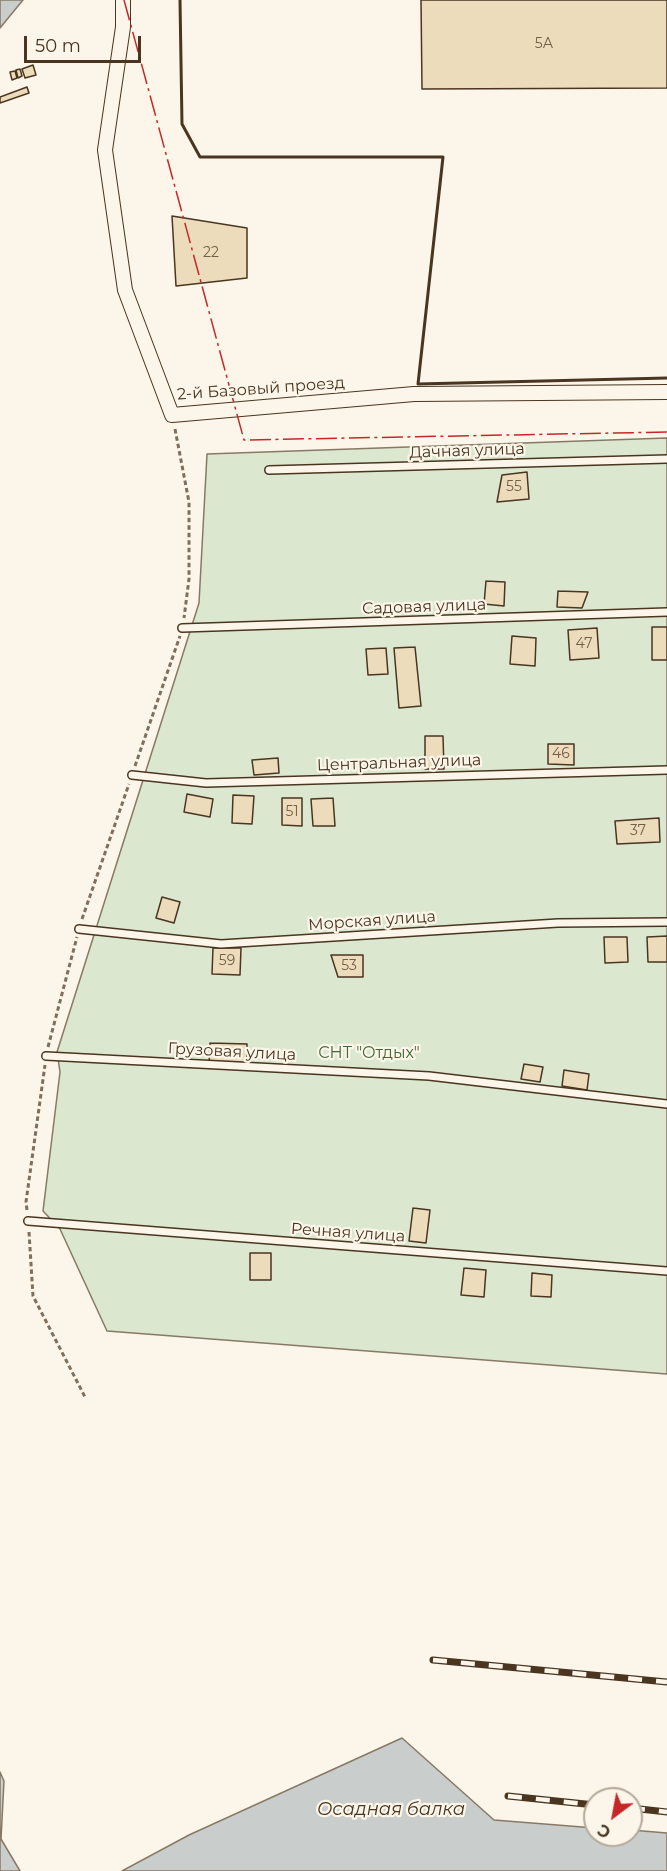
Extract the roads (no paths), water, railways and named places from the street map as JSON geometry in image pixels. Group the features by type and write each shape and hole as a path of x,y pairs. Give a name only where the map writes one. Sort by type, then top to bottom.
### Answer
{"street":[{"name":"2-й Базовый проезд","path":"123,0 123,27 105,150 125,290 172,415 414,394 667,392"}],"lane":[{"name":"Дачная улица","path":"268,470 667,459"},
{"name":"Садовая улица","path":"182,628 667,612"},
{"name":"Центральная улица","path":"132,775 206,783 667,770"},
{"name":"Морская улица","path":"79,929 220,944 558,922 667,922"},
{"name":"Грузовая улица","path":"46,1056 429,1076 667,1104"},
{"name":"Речная улица","path":"28,1221 667,1271"}],"water":[{"path":"0,0 23,0 0,28"},
{"name":"Осадная балка","path":"402,1738 494,1820 583,1827 583,1847 643,1847 643,1831 667,1833 667,1871 122,1871 189,1835"},
{"path":"0,1772 4,1781 1,1839 20,1871 0,1871"}],"railway":[{"path":"433,1660 667,1682"},
{"path":"508,1796 583,1804"},
{"path":"643,1809 667,1812"}],"park label":[{"name":"СНТ \"Отдых\"","path":"369,1053"}]}
